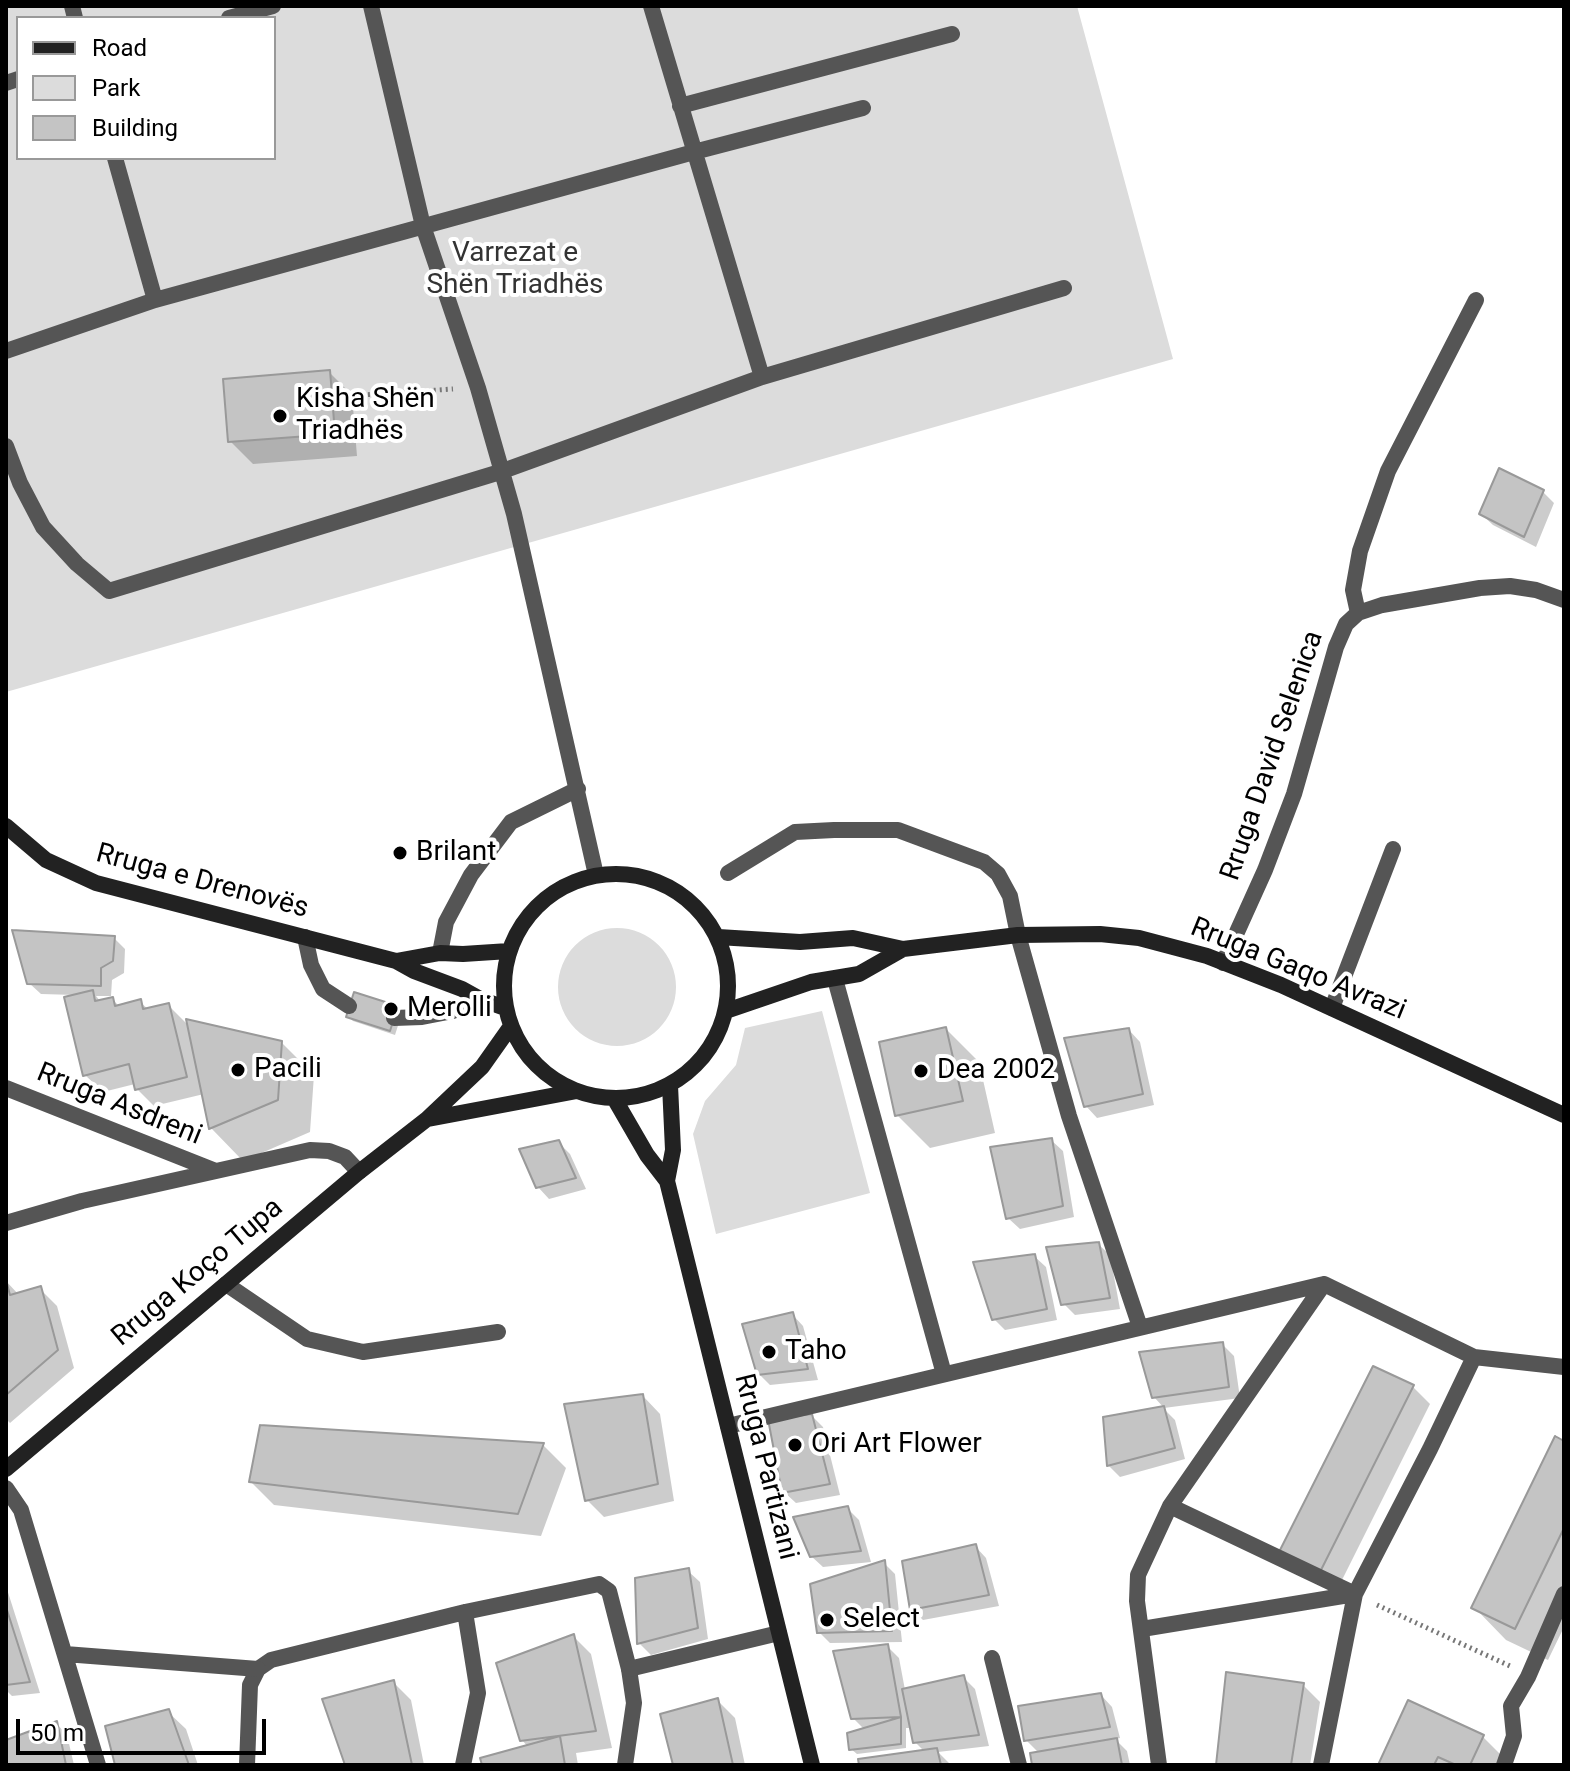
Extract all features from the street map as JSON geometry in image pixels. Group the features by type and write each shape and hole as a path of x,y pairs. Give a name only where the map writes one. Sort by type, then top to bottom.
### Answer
{"main road":[{"name":"Rruga e Drenovës","path":"6,826 46,860 96,883 396,961 505,1008"},
{"path":"628,874 664,884 696,906 718,937 728,973 726,1011 720,1029 700,1061 670,1085 634,1097 614,1098 577,1091 559,1083 537,1066 519,1043 505,1008 503,988 509,951 527,917 539,903 572,882 596,875 628,874"},
{"name":"Rruga Gaqo Avrazi","path":"718,937 800,942 853,938 903,949 1018,935 1100,934 1139,938 1223,963 1332,1008 1564,1115"},
{"name":"Rruga Gaqo Avrazi","path":"726,1011 811,982 859,974 903,949"},
{"name":"Rruga e Drenovës","path":"396,961 440,953 509,951"},
{"name":"Rruga Koço Tupa","path":"6,1469 359,1172 427,1119 482,1067 511,1026"},
{"name":"Rruga Partizani","path":"667,1181 673,1150 670,1085"},
{"name":"Rruga Koço Tupa","path":"427,1119 577,1091"},
{"name":"Rruga Partizani","path":"614,1098 647,1155 667,1181 812,1765"}],"street":[{"path":"236,16 273,6"},
{"path":"371,6 423,226 478,388 514,514 596,875"},
{"path":"651,6 762,377"},
{"path":"680,106 952,34"},
{"path":"6,351 155,300 863,108"},
{"path":"116,160 155,300"},
{"path":"6,446 20,483 43,527 77,564 109,591 500,472 762,377 1064,288"},
{"name":"Rruga David Selenica","path":"1358,613 1353,590 1360,551 1388,471 1476,300"},
{"name":"Rruga David Selenica","path":"1223,963 1265,870 1294,794 1336,647 1346,624 1358,613 1480,588 1510,586 1536,590 1564,600"},
{"path":"440,953 446,922 471,875 511,822 578,789"},
{"path":"728,873 795,832 898,830 984,862 998,874 1010,896 1069,1116 1140,1327"},
{"path":"1332,1008 1393,849"},
{"path":"305,937 311,965 323,989 349,1006"},
{"path":"835,979 944,1374"},
{"path":"394,1018 453,1011 480,999"},
{"name":"Rruga Asdreni","path":"6,1088 213,1170"},
{"path":"6,1223 82,1201 310,1150 329,1151 345,1157 359,1172"},
{"path":"226,1284 307,1339 363,1352 498,1332"},
{"path":"1159,1765 1137,1601 1138,1575 1170,1506 1324,1284"},
{"path":"728,1426 1324,1284 1474,1357 1564,1367"},
{"path":"1321,1765 1355,1594 1474,1357"},
{"path":"6,1488 21,1510 98,1765"},
{"path":"1170,1506 1355,1594"},
{"path":"247,1765 250,1685 258,1669 271,1660 465,1612 599,1584 609,1591 629,1669 634,1703 625,1765"},
{"path":"1142,1629 1355,1594"},
{"path":"1504,1765 1514,1736 1511,1706 1528,1677 1564,1594"},
{"path":"463,1765 478,1693 465,1612"},
{"path":"629,1669 779,1633"},
{"path":"65,1654 258,1669"},
{"path":"992,1658 1019,1765"}],"path":[{"path":"332,397 478,388"},
{"path":"1355,1594 1509,1665 1528,1677"}],"green space":[{"name":"Varrezat e Shën Triadhës","path":"6,6 1077,6 1173,359 6,692"},
{"path":"617,928 640,933 659,945 671,964 676,987 671,1010 659,1029 640,1041 617,1046 594,1041 575,1029 563,1010 558,987 563,964 575,945 594,933"},
{"path":"822,1011 870,1193 716,1234 693,1134 705,1101 736,1065 745,1028"}],"building":[{"name":"Kisha Shën Triadhës","path":"330,370 335,434 228,442 223,379"},
{"path":"1499,468 1544,490 1524,537 1479,514"},
{"path":"12,930 115,936 113,961 101,968 101,986 27,984"},
{"path":"93,990 95,1001 113,997 115,1006 141,999 143,1009 169,1003 187,1077 135,1090 129,1064 83,1076 64,997"},
{"path":"354,992 398,1006 390,1031 346,1017"},
{"name":"Pacili","path":"186,1019 282,1041 278,1100 209,1129"},
{"name":"Dea 2002","path":"946,1027 963,1101 895,1116 879,1042"},
{"path":"1129,1028 1143,1094 1084,1107 1064,1038"},
{"path":"1052,1138 1063,1206 1006,1219 990,1147"},
{"path":"559,1140 576,1178 536,1188 519,1149"},
{"path":"1099,1242 1110,1298 1061,1305 1046,1247"},
{"path":"1035,1254 1047,1309 992,1320 973,1262"},
{"path":"6,1280 10,1295 41,1286 58,1350 6,1395"},
{"path":"793,1312 808,1369 757,1375 742,1324"},
{"path":"1223,1342 1229,1387 1152,1398 1139,1352"},
{"path":"1373,1366 1414,1385 1319,1574 1278,1554"},
{"path":"643,1394 658,1484 585,1501 564,1404"},
{"path":"1164,1406 1175,1448 1107,1466 1103,1417"},
{"path":"812,1414 830,1484 782,1493 768,1419"},
{"path":"260,1425 544,1443 518,1514 249,1482"},
{"path":"1555,1436 1564,1441 1564,1528 1515,1629 1471,1608"},
{"path":"848,1506 861,1551 810,1557 793,1517"},
{"path":"976,1544 989,1595 910,1610 902,1561"},
{"path":"885,1560 892,1631 817,1633 810,1584"},
{"path":"689,1568 698,1628 637,1644 635,1578"},
{"path":"6,1607 30,1682 6,1685"},
{"path":"574,1634 596,1731 520,1741 496,1663"},
{"path":"888,1644 901,1717 851,1719 833,1651"},
{"path":"1226,1672 1304,1683 1291,1765 1216,1765"},
{"path":"964,1675 979,1735 913,1743 902,1689"},
{"path":"394,1680 412,1765 345,1765 322,1699"},
{"path":"1101,1693 1110,1727 1024,1741 1018,1706"},
{"path":"718,1698 733,1765 673,1765 660,1714"},
{"path":"1408,1700 1484,1735 1470,1765 1456,1765 1438,1757 1434,1765 1378,1765"},
{"path":"169,1709 189,1765 115,1765 105,1726"},
{"path":"901,1717 901,1744 849,1750 847,1733"},
{"path":"57,1721 66,1765 6,1765 6,1740"},
{"path":"560,1736 565,1765 482,1765 480,1758"},
{"path":"1117,1738 1122,1765 1032,1765 1030,1753"},
{"path":"937,1748 941,1765 859,1765 858,1759"}],"place":[{"name":"Kisha Shën Triadhës","path":"280,416"},
{"name":"Brilant","path":"400,853"},
{"name":"Merolli","path":"391,1009"},
{"name":"Pacili","path":"238,1070"},
{"name":"Dea 2002","path":"921,1071"},
{"name":"Taho","path":"769,1352"},
{"name":"Ori Art Flower","path":"795,1445"},
{"name":"Select","path":"827,1620"}]}
